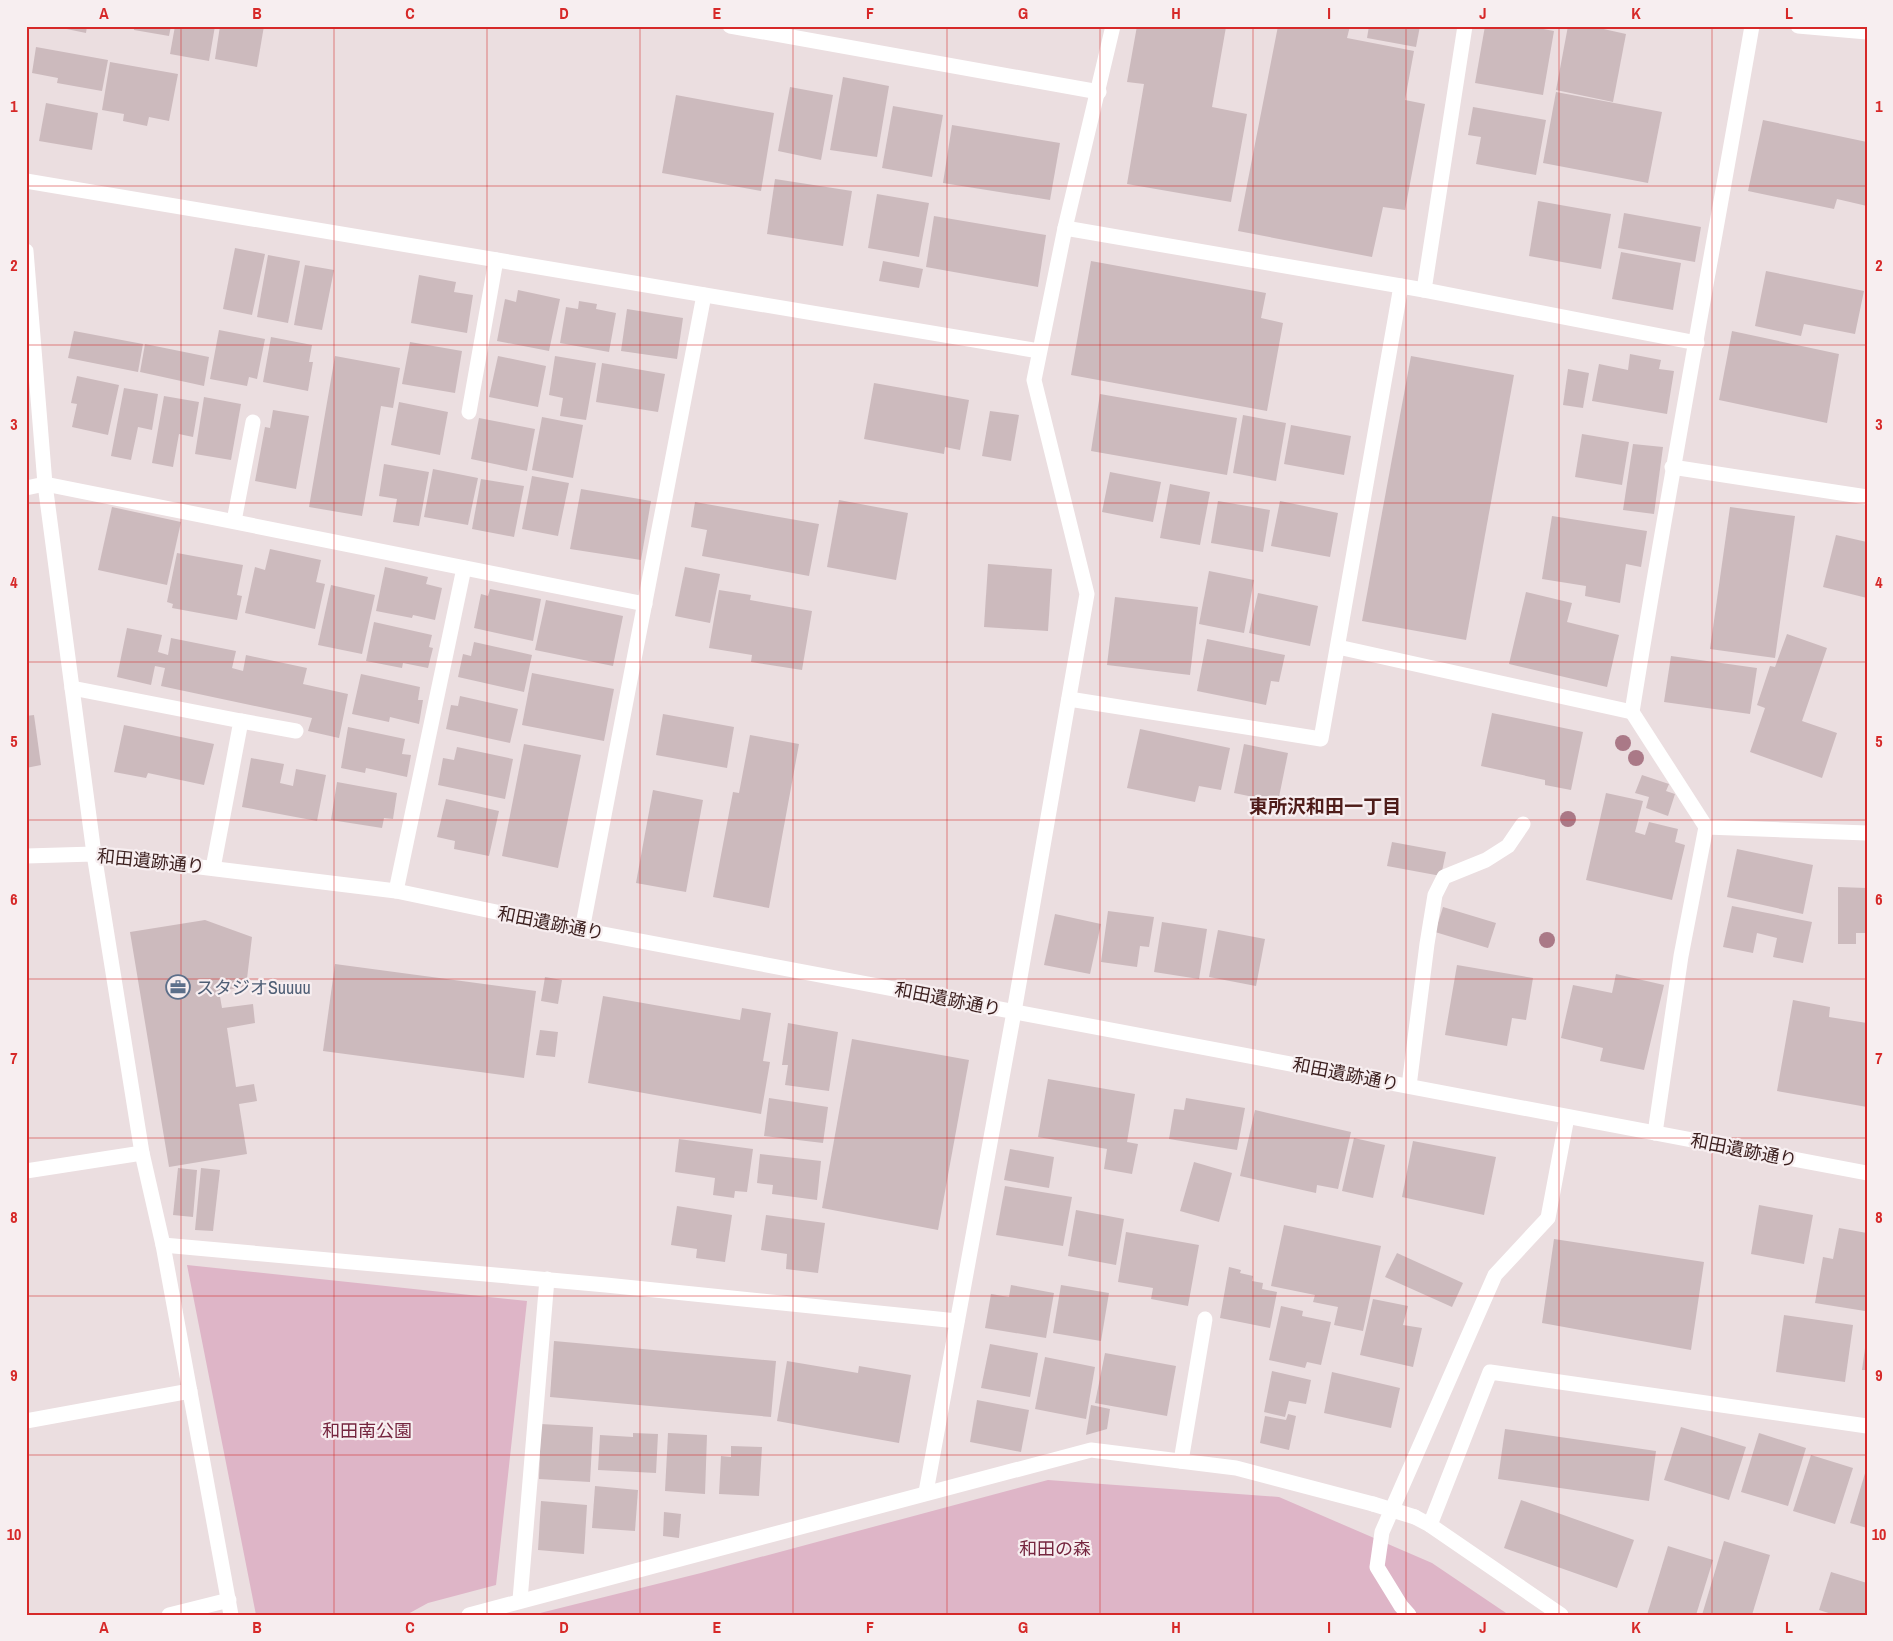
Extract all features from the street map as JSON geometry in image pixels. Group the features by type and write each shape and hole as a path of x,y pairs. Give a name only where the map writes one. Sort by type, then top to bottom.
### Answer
{"street":[{"path":"730,26 1098,92"},
{"path":"926,1492 1014,1012 1087,594 1034,380 1065,228 1113,26"},
{"path":"1424,290 1465,26"},
{"path":"1655,1133 1682,956 1706,827 1632,712 1672,467 1697,343 1752,26"},
{"path":"1798,26 1867,32"},
{"path":"26,181 1039,350"},
{"path":"1065,228 1424,290 1697,343"},
{"path":"26,251 45,484 94,854 142,1153 163,1245 231,1615"},
{"path":"469,412 496,260"},
{"path":"1069,699 1321,739 1401,286"},
{"path":"582,930 704,295"},
{"path":"234,521 253,422"},
{"path":"1672,467 1867,497"},
{"path":"26,488 45,484 645,604"},
{"path":"396,891 464,568"},
{"path":"1338,647 1632,712"},
{"path":"72,688 296,731"},
{"path":"213,868 241,721"},
{"path":"1409,1086 1435,895 1444,877 1486,860 1508,846 1523,824"},
{"path":"1706,827 1867,833"},
{"name":"和田遺跡通り","path":"26,856 94,854 396,891 582,930 1867,1173"},
{"path":"1409,1615 1401,1606 1377,1568 1382,1532 1494,1275 1548,1218 1567,1117"},
{"path":"26,1171 142,1153"},
{"path":"163,1245 547,1279 957,1321"},
{"path":"520,1600 547,1279"},
{"path":"1181,1461 1205,1319"},
{"path":"1430,1525 1490,1372 1867,1426"},
{"path":"26,1421 190,1391"},
{"path":"469,1615 926,1492 1091,1450 1236,1468 1415,1517 1430,1525 1561,1615"},
{"path":"169,1615 229,1600"}],"green space":[{"name":"和田南公園","path":"187,1265 527,1301 496,1585 428,1603 406,1615 256,1615"},
{"name":"和田の森","path":"1048,1480 1279,1497 1432,1563 1509,1615 532,1615 701,1573"}],"building":[{"path":"52,26 87,26 86,33"},
{"path":"134,26 171,26 169,36 134,30"},
{"path":"175,26 215,26 209,61 170,54"},
{"path":"220,26 264,26 257,67 215,59"},
{"path":"1137,26 1226,27 1212,107 1247,114 1231,202 1127,184 1144,84 1127,82"},
{"path":"1278,26 1350,26 1347,38 1414,51 1405,100 1425,104 1405,210 1383,207 1372,257 1238,231"},
{"path":"1369,26 1420,26 1416,47 1367,38"},
{"path":"1485,26 1527,26 1554,31 1543,95 1475,83"},
{"path":"1568,26 1590,26 1626,34 1613,102 1556,90"},
{"path":"36,47 108,60 102,91 57,83 58,78 32,73"},
{"path":"110,62 178,74 169,121 149,117 147,126 123,121 124,114 102,110"},
{"path":"843,77 889,86 877,157 830,150"},
{"path":"790,87 833,95 821,160 778,151"},
{"path":"1556,92 1662,112 1648,183 1543,163"},
{"path":"676,95 774,113 761,191 662,173"},
{"path":"46,103 98,113 92,150 39,141"},
{"path":"893,106 943,115 932,177 882,168"},
{"path":"1473,107 1546,120 1536,175 1476,164 1481,137 1468,135"},
{"path":"1763,120 1867,142 1867,206 1837,199 1834,209 1748,191"},
{"path":"952,125 1060,143 1050,200 943,183"},
{"path":"775,179 852,191 843,246 767,234"},
{"path":"877,194 929,203 919,257 868,248"},
{"path":"1538,201 1611,214 1601,269 1529,256"},
{"path":"1624,213 1701,227 1695,262 1618,248"},
{"path":"934,216 1046,235 1038,287 926,267"},
{"path":"235,248 265,254 252,315 223,309"},
{"path":"1621,252 1681,263 1673,310 1612,299"},
{"path":"268,255 300,261 288,323 257,317"},
{"path":"883,261 923,269 919,288 879,281"},
{"path":"1091,261 1266,293 1261,318 1283,323 1267,411 1071,375"},
{"path":"305,265 334,270 322,330 294,325"},
{"path":"1766,271 1864,291 1855,334 1804,324 1801,336 1755,326"},
{"path":"419,275 456,282 454,292 473,295 467,333 411,323"},
{"path":"518,290 560,299 549,351 497,341 505,299 516,302"},
{"path":"579,301 597,304 596,309 616,313 609,352 560,343 566,307 578,309"},
{"path":"627,309 683,318 677,359 621,351"},
{"path":"219,330 265,339 257,379 249,377 247,386 210,379"},
{"path":"74,331 143,344 138,372 68,358"},
{"path":"1732,331 1839,354 1827,423 1719,400"},
{"path":"271,337 312,345 309,362 313,362 308,391 263,382"},
{"path":"410,342 462,351 455,393 402,384"},
{"path":"145,344 209,357 204,386 140,372"},
{"path":"1630,354 1661,360 1659,369 1674,371 1667,414 1592,401 1599,364 1628,370"},
{"path":"335,356 400,368 393,408 381,406 362,516 309,507"},
{"path":"498,356 546,366 538,407 489,397"},
{"path":"555,356 596,363 586,420 560,416 563,398 549,395"},
{"path":"1411,356 1514,375 1466,640 1362,621"},
{"path":"602,363 665,374 658,412 596,402"},
{"path":"1568,369 1589,373 1583,408 1563,405"},
{"path":"77,376 119,385 108,435 72,427 77,404 71,403"},
{"path":"874,383 969,400 960,450 945,447 944,454 864,439"},
{"path":"124,388 158,394 152,430 138,427 131,460 111,456"},
{"path":"1100,394 1237,418 1227,475 1091,451"},
{"path":"164,396 199,402 193,437 179,434 173,467 152,463"},
{"path":"204,397 241,404 231,460 195,454"},
{"path":"399,402 448,412 440,455 391,445"},
{"path":"273,410 309,416 296,489 255,481 265,427 270,428"},
{"path":"990,411 1019,415 1011,461 982,456"},
{"path":"1243,415 1286,423 1276,481 1233,473"},
{"path":"542,417 583,425 573,478 532,470"},
{"path":"479,418 535,429 527,471 471,459"},
{"path":"1291,425 1351,436 1344,475 1284,464"},
{"path":"1582,434 1629,442 1622,485 1575,477"},
{"path":"1633,444 1663,447 1654,514 1623,510"},
{"path":"384,464 429,472 419,526 393,522 397,499 379,496"},
{"path":"433,469 478,478 468,525 424,517"},
{"path":"1110,472 1161,482 1153,522 1102,512"},
{"path":"532,476 569,483 558,536 522,529"},
{"path":"481,479 524,486 514,537 472,529"},
{"path":"1170,484 1210,492 1200,545 1160,538"},
{"path":"581,489 651,501 641,560 570,549"},
{"path":"839,500 908,513 896,580 827,567"},
{"path":"1218,501 1270,510 1263,552 1211,543"},
{"path":"1280,501 1338,513 1330,557 1271,546"},
{"path":"695,502 819,524 809,576 702,556 707,530 691,527"},
{"path":"112,507 181,522 167,585 98,570"},
{"path":"1730,507 1795,516 1775,658 1710,649"},
{"path":"1552,516 1647,531 1641,567 1626,564 1620,603 1585,596 1586,586 1542,579"},
{"path":"1836,535 1867,542 1867,598 1823,587"},
{"path":"270,549 321,560 316,582 325,584 315,629 245,613 255,567 265,570"},
{"path":"177,553 243,565 237,595 242,596 237,620 172,608 173,604 167,602"},
{"path":"988,564 1052,569 1048,631 984,627"},
{"path":"385,567 428,577 426,584 442,588 435,620 413,615 412,618 376,611"},
{"path":"685,567 720,574 710,623 675,616"},
{"path":"1209,571 1254,580 1244,633 1199,624"},
{"path":"331,585 375,595 362,654 318,645"},
{"path":"490,589 541,599 533,641 474,628 481,594 488,596"},
{"path":"719,590 751,595 750,600 812,611 802,670 751,662 752,655 709,648"},
{"path":"1526,592 1572,603 1567,622 1619,635 1607,687 1509,664"},
{"path":"1258,593 1318,606 1310,646 1249,633"},
{"path":"1115,597 1198,607 1190,675 1107,665"},
{"path":"546,600 623,616 613,666 535,650"},
{"path":"374,622 432,635 429,647 433,648 428,668 403,663 402,668 366,661"},
{"path":"127,628 162,635 158,652 168,655 171,638 236,651 232,668 243,671 246,655 307,668 303,684 348,694 339,738 308,731 312,718 161,686 165,668 155,666 151,685 117,677"},
{"path":"1787,634 1827,648 1802,721 1837,733 1822,778 1750,752 1765,708 1757,705 1770,666 1775,667"},
{"path":"1207,639 1285,655 1279,682 1271,681 1266,705 1197,691"},
{"path":"474,642 532,655 524,692 458,677 463,654 471,656"},
{"path":"1671,656 1757,668 1750,714 1664,702"},
{"path":"532,673 614,689 604,741 522,725"},
{"path":"361,674 420,687 418,700 423,700 419,724 390,717 389,722 352,714"},
{"path":"460,696 518,709 510,743 446,729 451,705 458,706"},
{"path":"1492,713 1583,732 1571,790 1545,785 1545,780 1481,766"},
{"path":"663,714 734,727 727,768 656,755"},
{"path":"34,715 41,765 26,768 26,716"},
{"path":"124,725 214,744 204,785 148,773 146,778 114,772"},
{"path":"348,727 405,739 402,754 411,755 407,777 366,768 365,773 341,768"},
{"path":"1140,729 1230,748 1221,790 1199,786 1195,802 1127,788"},
{"path":"750,735 799,744 769,908 713,897 733,792 739,793"},
{"path":"524,744 581,755 558,868 502,856"},
{"path":"1244,744 1288,753 1278,802 1234,793"},
{"path":"457,747 513,759 505,799 438,785 443,758 454,760"},
{"path":"251,758 284,764 280,783 293,786 296,769 326,775 317,821 242,807"},
{"path":"1642,775 1669,784 1666,791 1675,794 1668,816 1646,808 1649,797 1635,793"},
{"path":"337,782 397,793 393,819 384,818 382,828 331,820"},
{"path":"653,790 703,800 686,892 636,883"},
{"path":"1606,793 1643,801 1635,832 1645,835 1649,822 1678,829 1675,842 1685,845 1672,900 1586,880"},
{"path":"446,799 499,811 489,856 454,849 455,841 437,837"},
{"path":"1392,842 1446,852 1441,876 1387,866"},
{"path":"1737,849 1813,865 1803,914 1727,897"},
{"path":"1838,887 1867,888 1867,933 1856,933 1856,944 1838,944"},
{"path":"1732,906 1812,922 1803,963 1773,957 1777,938 1757,933 1753,953 1723,947"},
{"path":"1443,907 1496,923 1488,948 1435,932"},
{"path":"1108,911 1154,917 1149,947 1140,946 1137,967 1101,962"},
{"path":"1055,914 1101,924 1090,974 1044,965"},
{"path":"205,920 252,937 246,987 219,991 222,1008 253,1004 255,1023 227,1028 236,1087 254,1084 257,1101 239,1104 247,1154 169,1167 130,932"},
{"path":"1162,922 1207,929 1199,979 1154,972"},
{"path":"1218,930 1265,939 1256,986 1209,977"},
{"path":"335,964 536,991 524,1078 323,1051"},
{"path":"1457,965 1533,978 1526,1020 1512,1018 1507,1046 1445,1035"},
{"path":"1616,974 1664,985 1644,1070 1600,1061 1603,1048 1561,1038 1573,985 1612,993"},
{"path":"545,977 562,980 558,1004 541,1001"},
{"path":"603,996 740,1020 742,1008 771,1013 763,1061 770,1062 761,1114 588,1083"},
{"path":"1793,1000 1830,1007 1829,1017 1867,1023 1867,1107 1777,1091"},
{"path":"788,1023 838,1032 829,1091 785,1085 788,1065 782,1065"},
{"path":"540,1030 558,1032 555,1057 536,1055"},
{"path":"852,1039 969,1060 938,1230 822,1208"},
{"path":"1048,1079 1135,1094 1127,1142 1138,1144 1132,1174 1104,1169 1107,1149 1038,1137"},
{"path":"769,1098 828,1107 823,1143 764,1136"},
{"path":"1186,1098 1245,1108 1237,1150 1169,1139 1174,1109 1184,1110"},
{"path":"1255,1110 1351,1132 1338,1189 1317,1185 1316,1193 1240,1176"},
{"path":"1354,1138 1385,1145 1373,1198 1342,1191"},
{"path":"679,1139 753,1149 747,1192 735,1191 734,1198 713,1195 715,1178 675,1172"},
{"path":"1413,1141 1496,1157 1484,1215 1402,1197"},
{"path":"1010,1149 1054,1157 1049,1188 1004,1180"},
{"path":"760,1154 821,1161 817,1200 772,1194 773,1185 757,1183"},
{"path":"1194,1162 1232,1173 1219,1222 1180,1211"},
{"path":"178,1168 197,1170 193,1217 173,1215"},
{"path":"201,1168 220,1170 213,1231 195,1230"},
{"path":"1005,1186 1072,1197 1063,1246 996,1235"},
{"path":"1759,1205 1813,1215 1804,1264 1751,1254"},
{"path":"677,1206 732,1215 725,1262 696,1258 697,1249 671,1245"},
{"path":"1076,1210 1124,1219 1116,1265 1068,1256"},
{"path":"766,1215 825,1223 818,1273 786,1269 787,1254 761,1250"},
{"path":"1284,1225 1381,1246 1363,1331 1334,1325 1338,1307 1313,1302 1315,1295 1271,1286"},
{"path":"1839,1228 1867,1233 1867,1300 1865,1311 1815,1303 1823,1257 1833,1259"},
{"path":"1126,1232 1199,1245 1188,1306 1151,1299 1153,1288 1118,1282"},
{"path":"1554,1239 1704,1262 1691,1350 1542,1323"},
{"path":"1397,1253 1463,1283 1452,1307 1385,1277"},
{"path":"1229,1267 1241,1270 1240,1273 1253,1276 1252,1281 1263,1283 1262,1289 1277,1292 1270,1328 1220,1318"},
{"path":"1011,1285 1054,1293 1046,1338 985,1328 991,1294 1009,1297"},
{"path":"1061,1285 1109,1293 1101,1341 1053,1333"},
{"path":"1373,1299 1408,1306 1403,1325 1422,1328 1413,1367 1360,1355"},
{"path":"1281,1306 1303,1311 1302,1316 1331,1322 1321,1365 1307,1362 1305,1368 1269,1360"},
{"path":"1784,1315 1853,1325 1845,1382 1776,1372"},
{"path":"554,1341 776,1361 771,1417 550,1397"},
{"path":"1866,1341 1867,1370 1862,1370"},
{"path":"990,1344 1038,1353 1030,1397 981,1388"},
{"path":"1105,1353 1176,1366 1167,1416 1095,1403"},
{"path":"1045,1357 1095,1367 1086,1419 1035,1409"},
{"path":"787,1361 858,1373 859,1366 911,1375 899,1443 777,1421"},
{"path":"1272,1371 1311,1380 1306,1404 1289,1401 1285,1417 1264,1412"},
{"path":"1332,1372 1400,1388 1391,1428 1324,1413"},
{"path":"977,1400 1029,1410 1021,1452 970,1442"},
{"path":"1091,1405 1110,1409 1107,1429 1086,1435"},
{"path":"1288,1414 1296,1416 1289,1450 1260,1443 1265,1416 1286,1420"},
{"path":"541,1424 593,1427 590,1482 539,1479"},
{"path":"1681,1427 1746,1447 1729,1500 1664,1480"},
{"path":"1505,1429 1656,1451 1649,1501 1498,1479"},
{"path":"633,1433 658,1434 656,1473 598,1470 600,1435 633,1437"},
{"path":"668,1433 707,1435 705,1494 665,1491"},
{"path":"1759,1433 1806,1448 1788,1506 1741,1492"},
{"path":"731,1446 762,1447 759,1496 719,1494 721,1456 731,1457"},
{"path":"1811,1455 1853,1468 1835,1524 1793,1511"},
{"path":"1867,1470 1867,1528 1850,1523"},
{"path":"595,1486 638,1490 635,1531 592,1528"},
{"path":"1521,1500 1634,1540 1617,1588 1504,1548"},
{"path":"541,1501 587,1505 584,1554 538,1550"},
{"path":"664,1512 681,1514 679,1538 663,1536"},
{"path":"1724,1541 1770,1555 1752,1615 1702,1615"},
{"path":"1668,1546 1713,1560 1696,1615 1647,1615"},
{"path":"1831,1572 1867,1583 1867,1615 1835,1615 1819,1610"}],"place":[{"name":"スタジオSuuuu","path":"178,987"}],"district":[{"name":"東所沢和田一丁目","path":"1325,806"}]}
